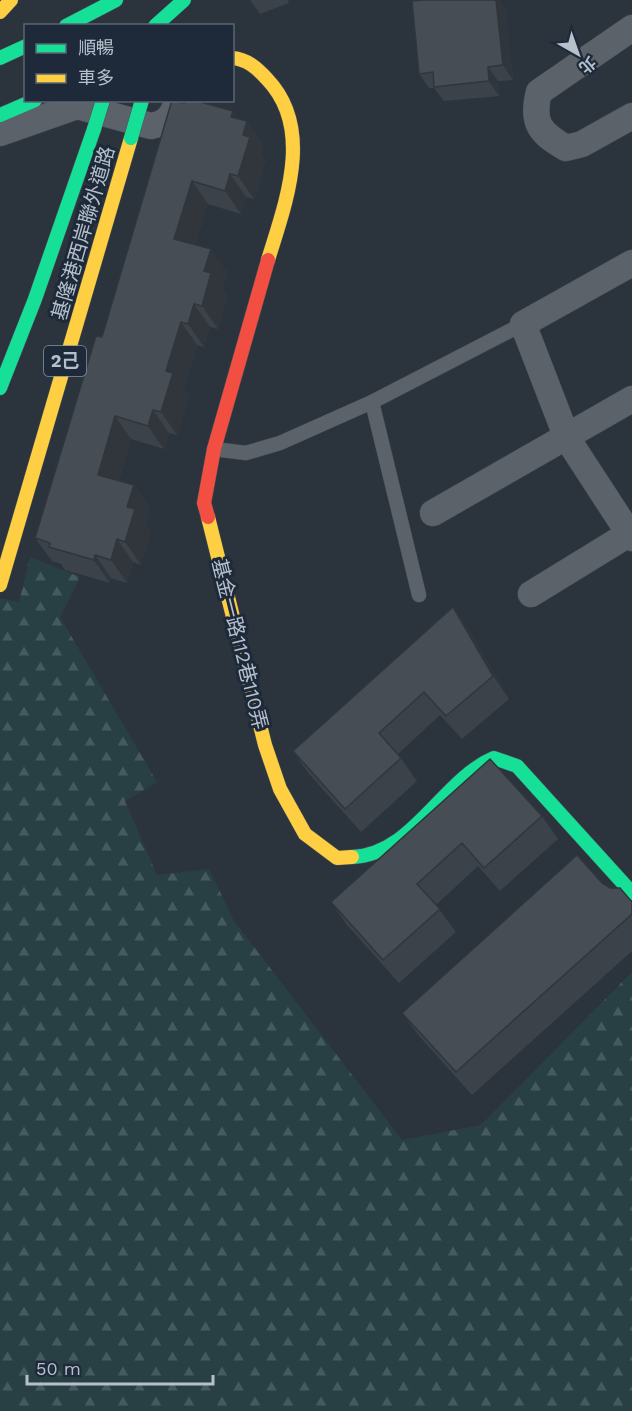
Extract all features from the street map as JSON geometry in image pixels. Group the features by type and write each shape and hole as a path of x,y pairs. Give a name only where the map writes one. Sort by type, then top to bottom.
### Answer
{"main road":[{"path":"0,12 11,0"},
{"path":"0,12 24,0"},
{"path":"70,24 116,0"},
{"path":"165,24 171,0"},
{"path":"157,24 183,0"},
{"path":"0,58 24,47"},
{"name":"基金一路112巷110弄","path":"234,58 239,58 255,67 271,81 285,102 293,127 294,156 287,195 214,448 204,503 265,745 280,789 305,834 337,858 367,857 404,836 475,766 494,759 517,766 585,850 632,893"},
{"path":"0,115 30,102"},
{"name":"基隆港西岸聯外道路","path":"0,388 35,299 102,102"},
{"name":"基隆港西岸聯外道路","path":"0,585 141,102"}],"street":[{"path":"632,28 539,92 535,109 540,129 566,148 582,144 632,116"},
{"path":"0,133 75,103 151,126 163,124 172,115 177,102"},
{"path":"531,594 631,535 567,438 523,324 632,263"},
{"path":"433,513 632,399"}],"lane":[{"path":"214,448 246,453 280,443 372,402 523,324"},
{"path":"372,402 419,595"}],"green space":[{"path":"30,557 80,577 60,617 157,782 125,801 157,875 209,869 234,921 402,1140 481,1125 632,972 632,1411 0,1411 0,598 19,602"}],"building":[{"path":"496,0 503,65 488,67 489,81 434,87 433,72 419,74 412,1"},
{"path":"171,102 200,102 233,111 231,117 247,121 243,135 250,137 238,176 230,174 225,191 192,181 174,239 211,249 204,271 211,273 202,306 194,304 188,324 181,322 166,371 173,373 161,412 153,410 148,426 115,416 98,475 134,485 127,507 135,509 125,542 117,539 111,560 95,555 94,560 49,547 50,543 35,538 96,336 102,337"},
{"path":"453,607 493,676 446,716 424,692 379,733 401,758 345,809 293,751"},
{"path":"490,759 542,816 484,868 462,843 417,884 440,909 383,960 331,902"},
{"path":"577,855 602,883 610,888 620,888 632,902 632,914 456,1072 402,1013"}],"traffic: fast":[{"path":"70,24 116,0"},
{"path":"157,24 184,0"},
{"path":"0,58 24,47"},
{"path":"0,115 30,102"},
{"path":"94,129 102,102"},
{"path":"131,138 141,102"},
{"path":"0,388 35,299 94,129"},
{"path":"352,857 373,853 393,844 410,831 458,782 475,768 494,758 517,766 632,893"}],"traffic: slow":[{"path":"0,12 11,0"},
{"path":"234,58 251,65 267,79 282,99 290,120 293,143 292,167 282,215 268,260"},
{"path":"0,585 131,138"},
{"path":"208,517 265,745 280,789 305,834 337,858 352,857"}],"traffic: jam":[{"path":"208,517 204,503 214,449 268,260"}]}
